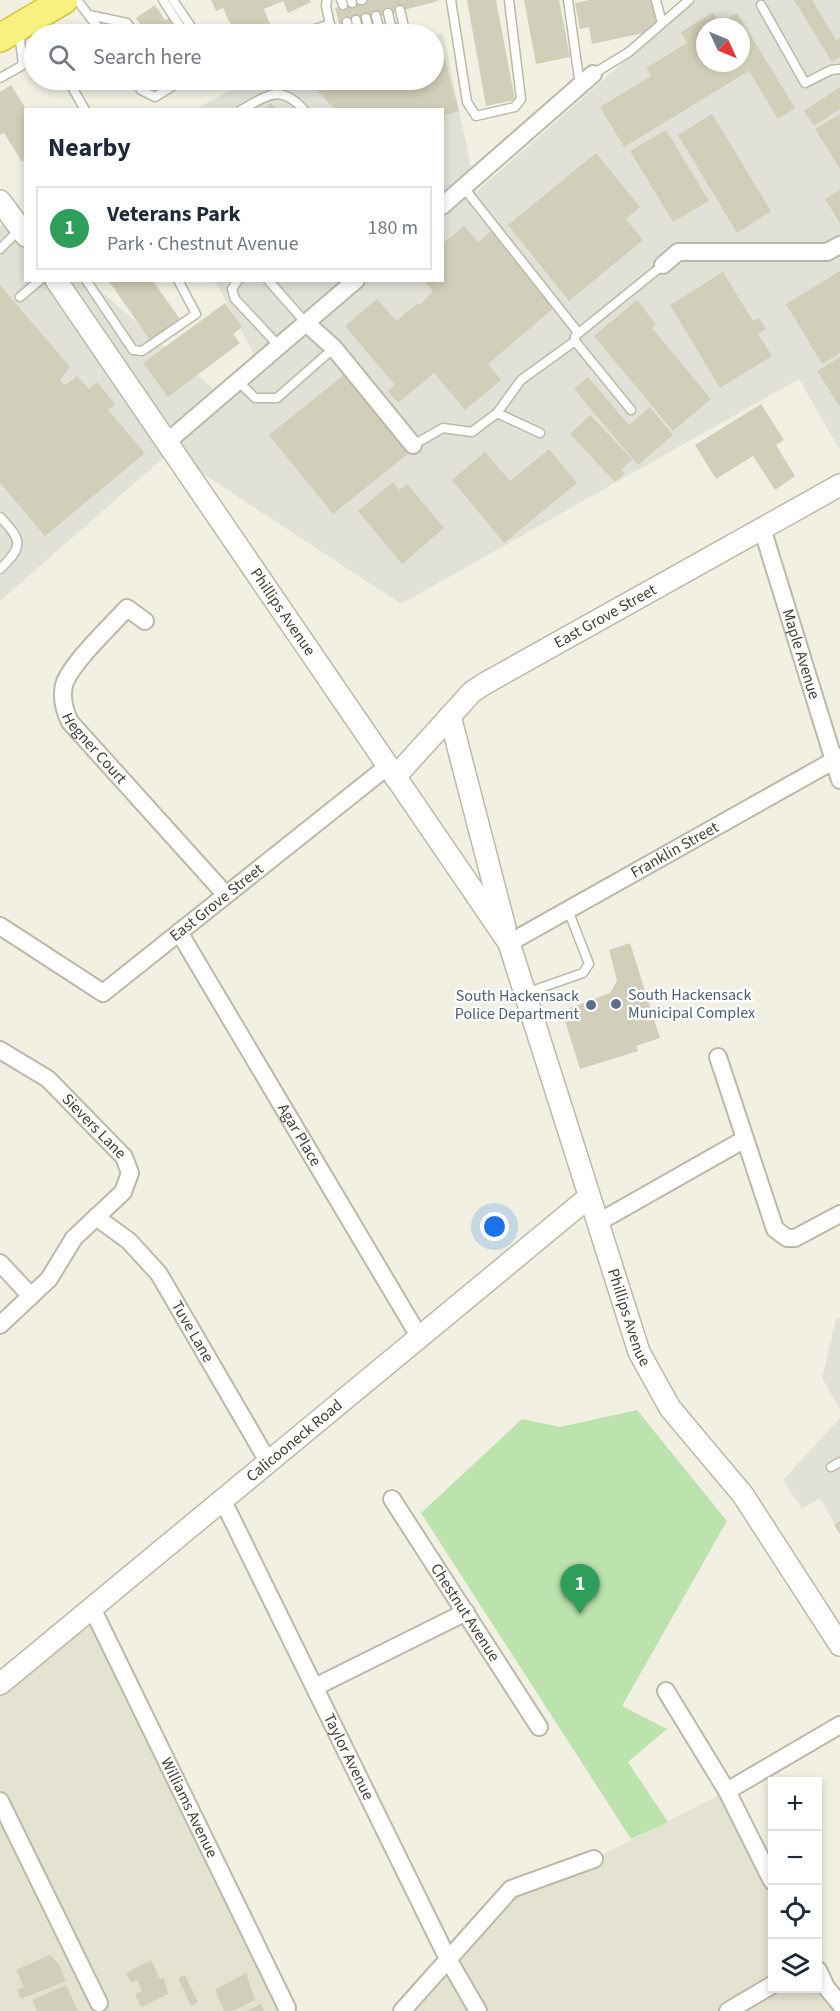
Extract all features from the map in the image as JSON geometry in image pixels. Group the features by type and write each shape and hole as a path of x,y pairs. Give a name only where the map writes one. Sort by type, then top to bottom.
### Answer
{"highway":[{"path":"20,22 64,0"}],"street":[{"path":"444,204 593,74"},
{"path":"0,201 23,232"},
{"path":"663,265 678,252 827,252 840,245"},
{"name":"Phillips Avenue","path":"57,282 509,943"},
{"path":"167,442 354,282"},
{"path":"306,323 334,348 413,445"},
{"name":"East Grove Street","path":"0,926 103,993 226,895 392,771 484,684 840,485"},
{"name":"Maple Avenue","path":"762,528 837,759 840,780"},
{"name":"Hegner Court","path":"145,621 127,608 71,671 65,684 65,711 70,722 226,895"},
{"name":"Phillips Avenue","path":"450,717 509,943 629,1323 654,1383 676,1416 742,1495 840,1645"},
{"name":"Franklin Street","path":"509,943 837,759"},
{"name":"Agar Place","path":"179,932 420,1338"},
{"name":"Sievers Lane","path":"0,1050 48,1080 98,1128 128,1163 129,1183 123,1192 74,1238 49,1279 0,1324"},
{"path":"718,1057 774,1227 780,1235 795,1238 840,1214"},
{"path":"597,1223 745,1139"},
{"name":"Calicooneck Road","path":"0,1684 589,1197"},
{"name":"Tuve Lane","path":"96,1217 129,1241 159,1274 269,1462"},
{"path":"0,1263 31,1296"},
{"name":"Chestnut Avenue","path":"392,1499 539,1727"},
{"name":"Taylor Avenue","path":"223,1500 448,1959 478,2011"},
{"name":"Williams Avenue","path":"92,1608 287,2008"},
{"path":"315,1688 466,1612"},
{"path":"666,1691 727,1791 768,1873"},
{"path":"727,1791 840,1725"},
{"path":"0,1801 99,2003"},
{"path":"402,2011 511,1889 594,1859"},
{"path":"822,1978 840,2004"},
{"path":"728,2011 768,1987"}],"lane":[{"path":"77,0 95,24"},
{"path":"163,0 179,24"},
{"path":"173,0 189,24"},
{"path":"327,0 330,24"},
{"path":"451,0 466,102 476,116 515,107 521,99 508,0"},
{"path":"568,0 580,86"},
{"path":"656,0 662,23"},
{"path":"593,74 629,52 689,0"},
{"path":"760,5 804,84 831,70 840,69"},
{"path":"399,10 403,24"},
{"path":"388,13 391,24"},
{"path":"89,15 128,24"},
{"path":"375,24 376,16"},
{"path":"366,18 369,24"},
{"path":"0,78 23,65 20,22"},
{"path":"74,90 84,108"},
{"path":"141,90 155,97 166,90"},
{"path":"245,108 271,93 281,93 301,108"},
{"path":"464,188 578,331"},
{"path":"0,249 23,232"},
{"path":"413,445 443,428 472,432 497,413 520,380 575,341 578,331 663,265"},
{"path":"20,297 38,282"},
{"path":"87,282 133,350 142,351 196,314 179,282"},
{"path":"237,282 232,289 232,295 279,346"},
{"path":"270,282 306,323"},
{"path":"575,341 631,410"},
{"path":"238,381 255,398 277,398 334,348"},
{"path":"497,413 540,433"},
{"path":"0,517 15,533 18,542 17,551 0,569"},
{"path":"525,993 583,973 589,964 568,910"},
{"path":"831,1467 840,1462"}],"shaded area":[{"path":"694,0 840,0 840,450 799,379 401,604 170,452 0,601 0,227 12,213 24,224 24,282 90,282 228,402 263,371 216,282 444,282 444,108 198,108 231,90 444,90 444,38 476,192"},
{"path":"840,1317 840,1409 822,1378 836,1319"},
{"path":"840,1418 840,1534 820,1498 802,1509 783,1480"},
{"path":"92,1608 291,2011 0,2011 0,1684"},
{"path":"727,1791 768,1873 768,1993 822,1993 822,1977 840,2011 402,2011 511,1889 594,1859"}],"green space":[{"path":"637,1410 727,1521 622,1706 667,1729 628,1762 668,1822 631,1839 421,1513 522,1419 560,1427"}],"building":[{"path":"211,0 310,0 311,2 288,13 283,1 264,9 270,24 230,24 223,8 216,11"},
{"path":"363,0 438,1 351,24 339,24 335,8"},
{"path":"467,0 496,0 515,100 486,106"},
{"path":"524,0 559,0 570,57 536,64"},
{"path":"590,0 651,0 658,30 592,44 589,27 580,29 575,3"},
{"path":"794,0 812,0 836,40 840,38 840,57 832,62"},
{"path":"155,5 165,20 169,18 173,24 140,24 136,18"},
{"path":"713,13 716,18 705,18"},
{"path":"737,13 740,18 729,18"},
{"path":"696,23 696,72 747,72 624,147 600,107 651,76 646,68 687,43 681,32"},
{"path":"750,34 795,108 778,119 750,72"},
{"path":"444,56 459,111 444,115 444,108 333,108 317,90 444,90"},
{"path":"11,85 25,108 24,160 22,162 4,133 0,135 0,92"},
{"path":"840,87 840,109 814,126 804,111"},
{"path":"271,103 275,108 265,108"},
{"path":"712,114 771,211 737,233 678,135"},
{"path":"840,114 840,169 815,129"},
{"path":"666,130 709,201 673,222 630,151"},
{"path":"596,153 640,207 626,219 643,240 569,301 508,225"},
{"path":"840,190 840,223 825,199"},
{"path":"464,226 478,242 491,231 555,307 488,364 501,380 465,410 434,373 398,403 388,391 395,385 345,326 377,299 396,321 418,303 420,305 433,291 426,282 444,282 444,242"},
{"path":"840,271 840,353 822,364 786,304"},
{"path":"723,272 753,321 759,318 766,329 758,334 772,356 720,388 670,305"},
{"path":"109,282 153,282 180,319 150,340"},
{"path":"0,285 70,367 60,380 65,385 77,376 89,389 97,382 115,404 108,410 145,453 45,536 0,483"},
{"path":"637,300 656,324 652,328 711,399 673,431 594,336"},
{"path":"225,303 242,327 233,334 240,343 168,397 143,363"},
{"path":"840,357 840,407 817,371"},
{"path":"345,374 409,453 333,514 269,435"},
{"path":"588,377 629,425 650,407 673,435 638,465 574,389"},
{"path":"761,404 784,440 776,445 795,476 775,490 753,456 716,479 695,445"},
{"path":"590,415 632,459 621,470 625,473 615,482 570,434"},
{"path":"549,449 577,483 504,543 452,480 485,452 510,481"},
{"path":"393,482 399,490 407,484 444,528 402,564 358,511"},
{"name":"South Hackensack Municipal Complex","path":"630,943 660,1038 636,1046 638,1051 580,1069 562,1011 610,993 617,981 609,950"},
{"path":"840,1521 840,1534 834,1525"},
{"path":"50,1955 60,1966 66,1981 21,1999 17,1990 24,1987 16,1970"},
{"path":"151,1960 160,1979 164,1978 168,1994 141,2007 135,1994 142,1991 137,1980 131,1983 126,1973"},
{"path":"246,1973 255,2000 233,2011 224,2011 215,1990"},
{"path":"185,1975 198,2002 191,2006 178,1978"},
{"path":"66,1985 78,2011 37,2011 32,2000"},
{"path":"261,2004 264,2011 246,2011"}],"place":[{"name":"South Hackensack Municipal Complex","path":"616,1004"},
{"name":"South Hackensack Police Department","path":"591,1005"},
{"name":"Veterans Park","path":"580,1614"}]}
